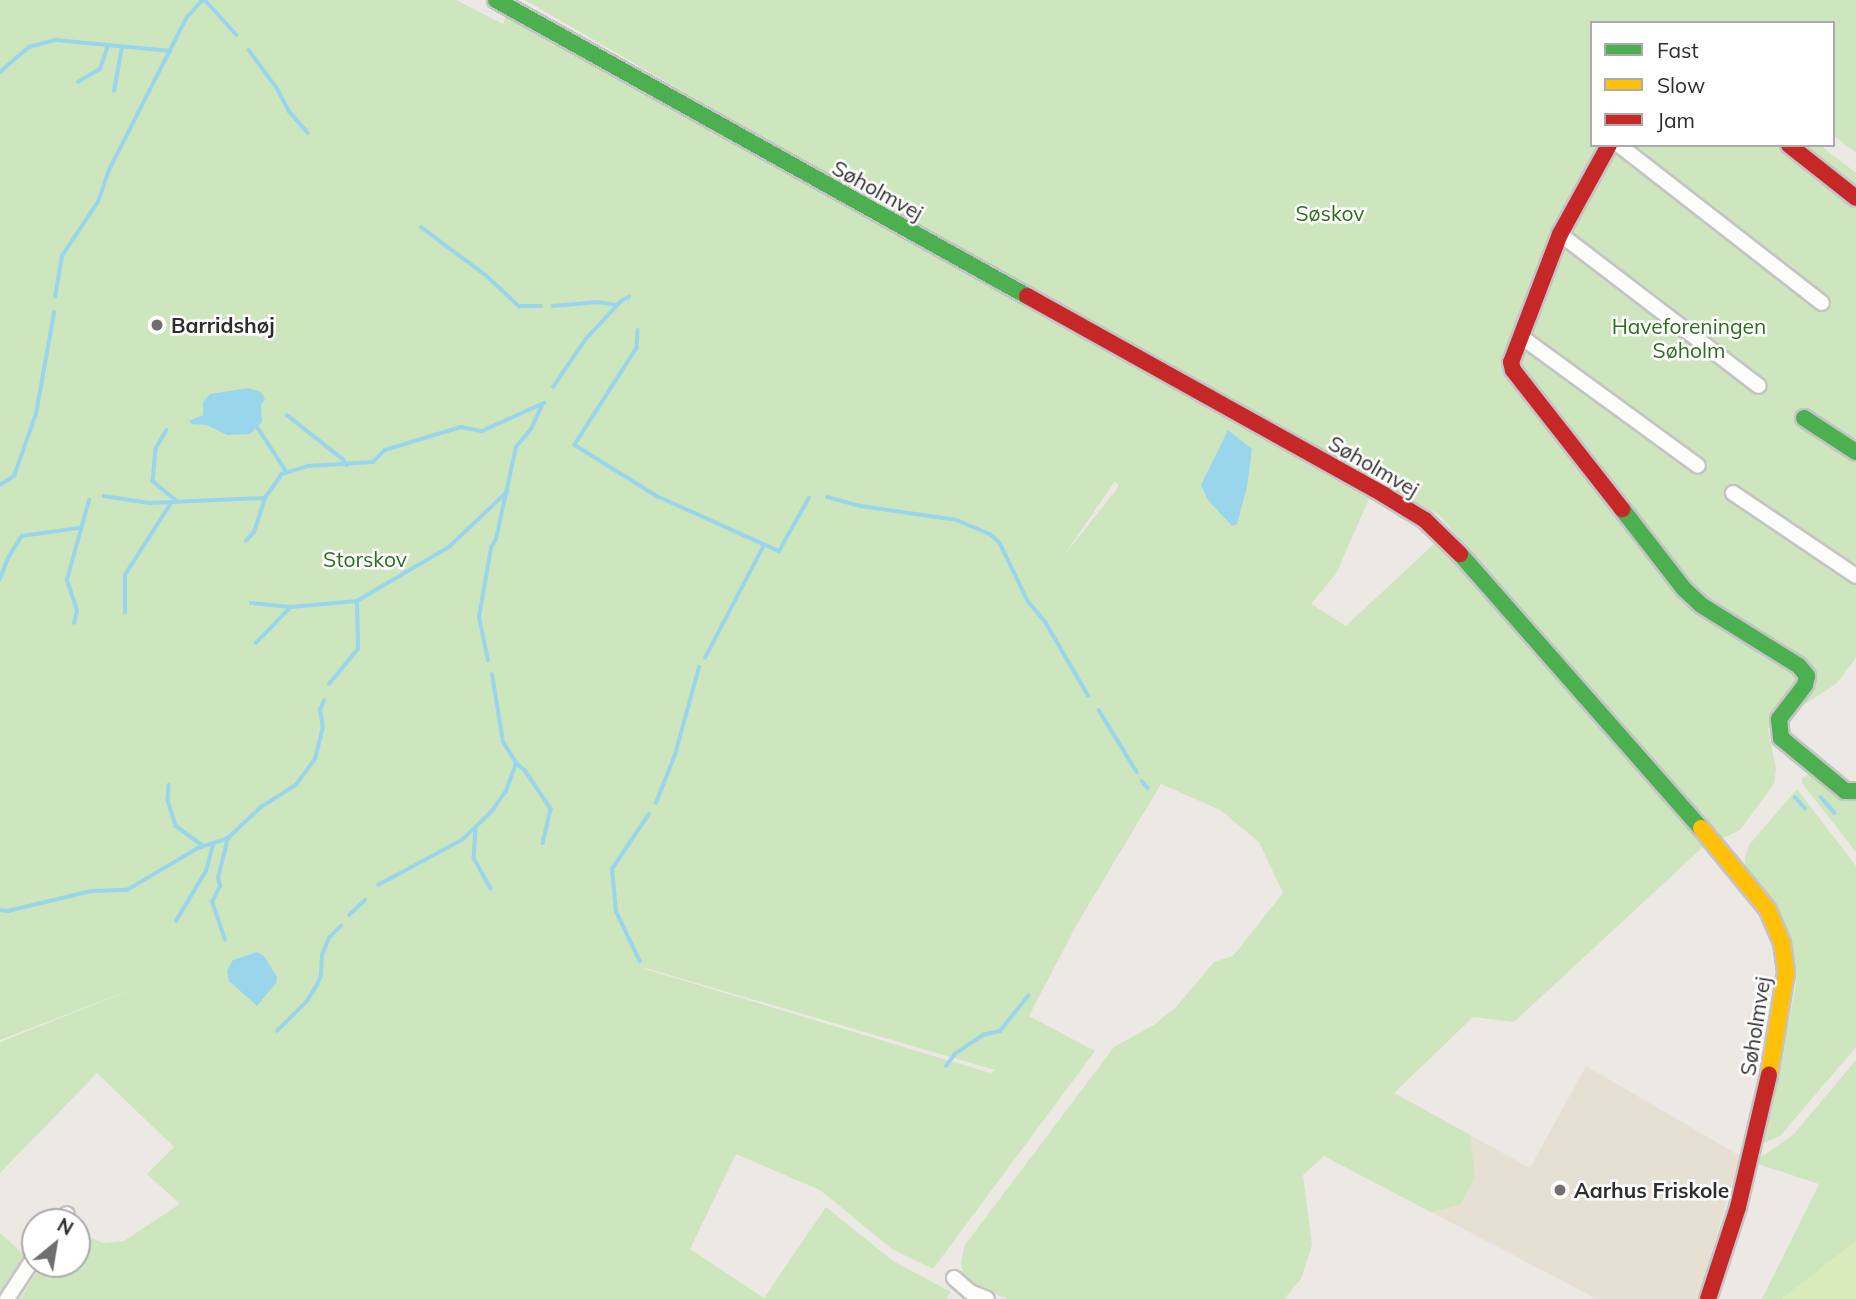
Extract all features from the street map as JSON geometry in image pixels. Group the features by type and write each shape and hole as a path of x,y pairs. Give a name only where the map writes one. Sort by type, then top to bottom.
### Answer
{"street":[{"name":"Søholmvej","path":"496,0 1384,495 1425,520 1449,542 1729,860 1768,910 1782,943 1785,985 1772,1062 1738,1207 1708,1299"},
{"path":"1608,147 1560,234 1511,362 1513,370 1684,589 1701,605 1799,666 1807,676 1805,685 1779,719 1781,738 1845,791 1856,791"},
{"path":"1622,147 1822,303"},
{"path":"1792,147 1856,198"},
{"path":"1560,234 1759,386"},
{"path":"1520,336 1698,466"},
{"path":"1804,418 1856,453"},
{"path":"1733,493 1856,576"},
{"path":"7,1299 21,1278"},
{"path":"954,1278 971,1292 987,1299"}],"shaded area":[{"name":"Aarhus Friskole","path":"1586,1066 1740,1156 1698,1299 1597,1299 1324,1156 1394,1093 1530,1168"}],"green space":[{"name":"Storskov","path":"0,0 456,0 503,24 507,14 1369,499 1336,574 1311,604 1346,626 1437,541 1705,845 1514,1022 1473,1017 1394,1093 1470,1135 1475,1177 1460,1205 1431,1212 1324,1156 1303,1175 1312,1245 1301,1279 1284,1299 1007,1299 976,1285 963,1274 961,1262 965,1245 1114,1047 1154,1025 1177,1006 1214,962 1233,956 1283,893 1259,842 1220,810 1161,784 1077,924 1029,1016 1095,1051 933,1269 892,1249 820,1190 736,1154 690,1249 764,1298 826,1207 893,1261 951,1292 946,1299 20,1299 33,1278 91,1278 91,1238 103,1243 124,1241 180,1204 147,1174 174,1147 97,1073 0,1173 0,1042 151,982 0,1040","holes":["1115,481 1119,486 1063,557","645,968 995,1070 990,1073"]},
{"path":"525,0 1856,0 1856,153 1835,137 1835,21 1590,21 1590,147 1823,147 1856,173 1856,658 1836,684 1768,728 1776,769 1774,784 1740,830 1721,839 1438,514 1040,299"},
{"path":"1809,774 1856,798 1856,852 1802,783 1802,778"},
{"path":"1797,789 1856,866 1856,1047 1780,1136 1764,1143 1796,984 1792,949 1745,866 1745,857 1749,845"},
{"path":"1856,1060 1856,1241 1782,1299 1762,1299 1819,1184 1758,1164 1758,1159 1793,1135"},
{"path":"0,1233 21,1252 21,1264 0,1293"},
{"path":"1856,1241 1856,1299 1782,1299"}],"water":[{"path":"248,388 261,392 265,399 261,405 262,422 250,434 227,435 207,425 192,424 189,421 203,415 203,402 210,394"},
{"path":"1228,430 1252,449 1247,487 1237,524 1232,526 1208,500 1201,485"},
{"path":"257,952 264,956 277,977 276,983 257,1006 229,981 227,970 233,960"}],"waterway":[{"path":"55,297 62,256 98,202 109,170 187,17 203,0"},
{"path":"205,0 237,35"},
{"path":"0,72 29,47 56,40 170,51"},
{"path":"78,82 100,69 108,46"},
{"path":"114,91 122,47"},
{"path":"249,50 277,88 289,111 308,133"},
{"path":"421,227 487,276 519,306 541,306"},
{"path":"553,387 586,339 621,301 629,297"},
{"path":"553,306 598,302 616,305"},
{"path":"0,485 14,476 36,414 54,313"},
{"path":"638,330 637,348 575,445 657,496 779,551 809,498"},
{"path":"246,541 254,532 265,498 282,474 309,466 373,462 385,450 461,427 482,431 544,403"},
{"path":"488,661 479,617 491,548 496,539 516,447 531,429 542,405"},
{"path":"287,415 347,465"},
{"path":"258,428 287,472"},
{"path":"167,430 156,449 153,481 177,501"},
{"path":"329,684 358,649 357,601 449,547 507,492"},
{"path":"104,496 150,503 265,498"},
{"path":"827,497 861,506 957,520 990,534 1000,543 1028,601 1045,621 1088,695"},
{"path":"74,623 77,611 67,580 89,500"},
{"path":"125,613 125,575 171,503"},
{"path":"0,579 8,558 22,536 79,528"},
{"path":"705,658 764,545"},
{"path":"251,603 291,607 357,601"},
{"path":"256,643 291,607"},
{"path":"656,803 675,755 699,667"},
{"path":"378,885 462,840 492,811 506,791 516,763 503,742 492,675"},
{"path":"0,910 8,911 91,891 127,890 198,848 228,838 261,807 296,785 315,759 323,728 320,710 324,701"},
{"path":"1099,710 1137,772"},
{"path":"516,763 525,770 551,809 543,843"},
{"path":"1142,781 1148,788"},
{"path":"169,785 168,800 176,826 204,846"},
{"path":"1795,797 1805,808"},
{"path":"1821,797 1835,813"},
{"path":"640,962 616,912 612,869 649,814"},
{"path":"476,830 474,858 491,889"},
{"path":"225,940 212,902 220,886 218,878 228,838"},
{"path":"176,921 206,871 213,845"},
{"path":"349,915 365,900"},
{"path":"277,1031 307,1001 317,985 321,975 322,955 329,938 341,926"},
{"path":"946,1066 955,1054 983,1035 1000,1031 1028,996"}],"traffic: fast":[{"path":"496,0 1027,296"},
{"path":"1804,418 1856,452"},
{"path":"1622,509 1684,589 1701,605 1799,666 1807,676 1805,685 1779,719 1781,738 1845,791 1856,791"},
{"path":"1460,554 1701,828"}],"traffic: slow":[{"path":"1701,828 1768,910 1782,943 1786,973 1769,1075"}],"traffic: jam":[{"path":"1608,147 1560,234 1511,362 1513,370 1622,509"},
{"path":"1792,147 1856,198"},
{"path":"1027,296 1384,495 1425,520 1460,554"},
{"path":"1708,1299 1738,1207 1769,1075"}],"place":[{"name":"Barridshøj","path":"157,325"},
{"name":"Aarhus Friskole","path":"1560,1190"}],"park label":[{"name":"Søskov","path":"1330,213"},
{"name":"Haveforeningen Søholm","path":"1689,338"}]}
